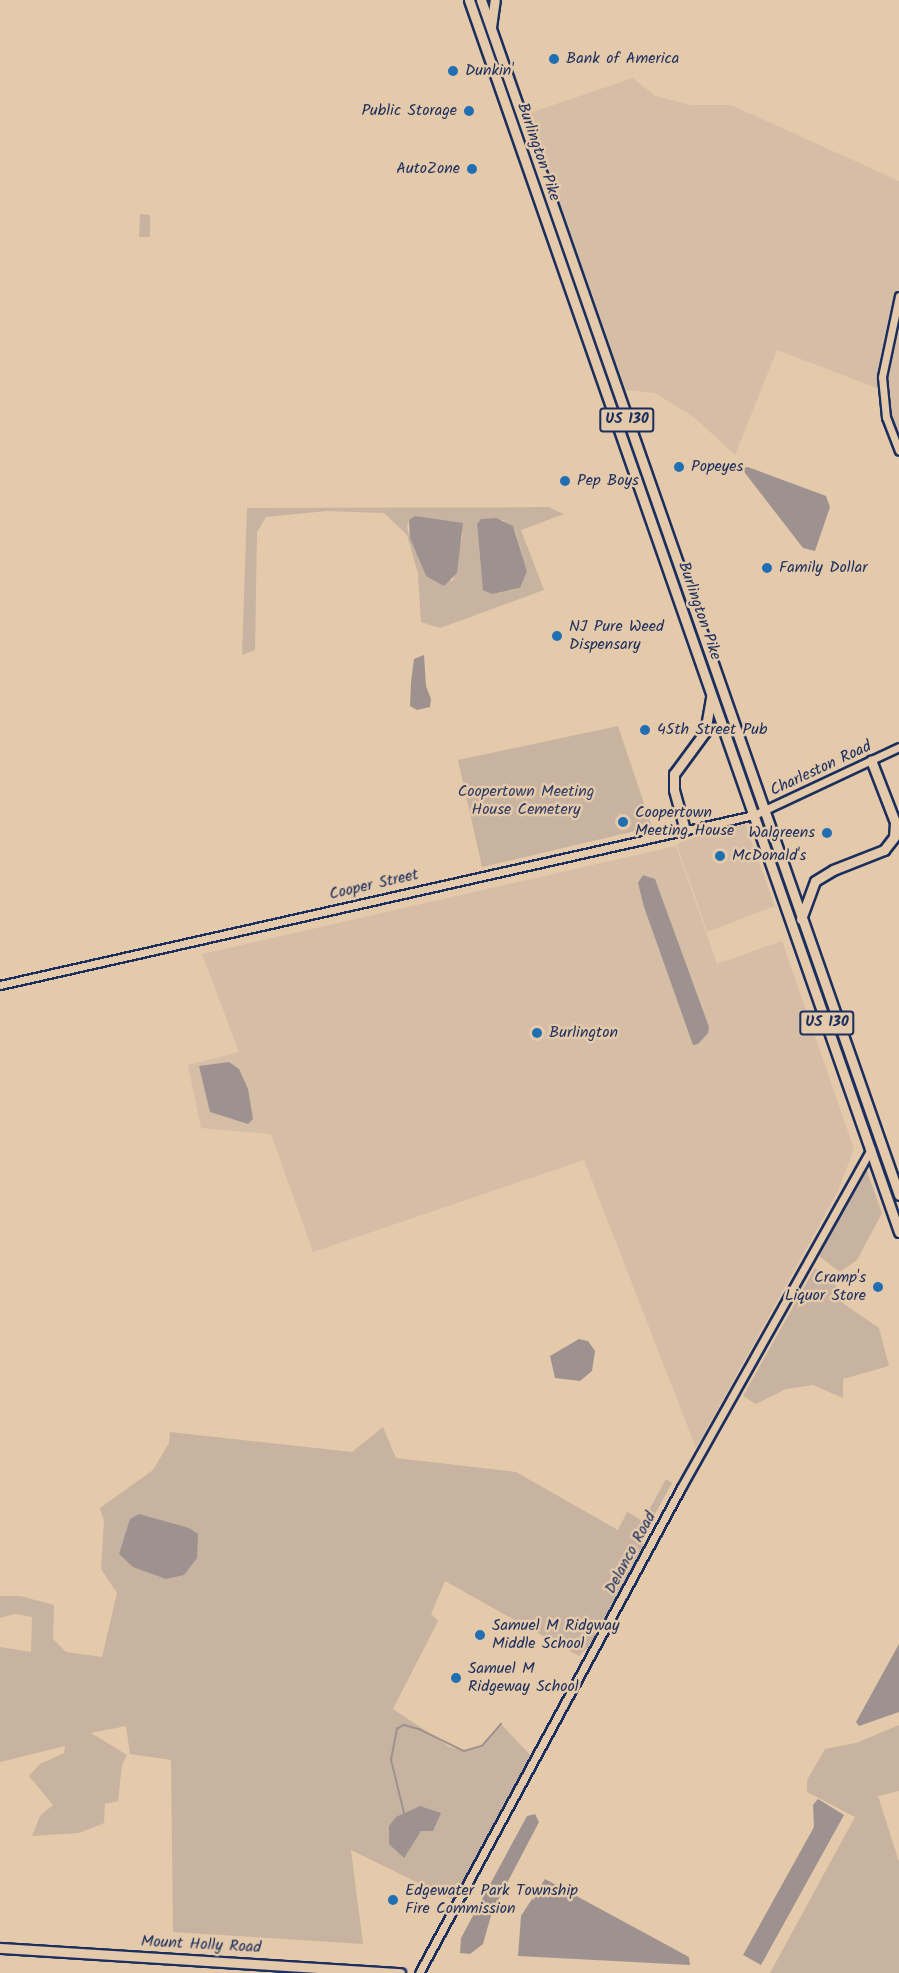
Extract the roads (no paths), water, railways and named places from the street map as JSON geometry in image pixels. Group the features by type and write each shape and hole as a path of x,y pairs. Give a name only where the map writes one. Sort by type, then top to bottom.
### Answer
{"main road":[{"name":"Burlington Pike","path":"469,0 711,691 801,918 899,1195"},
{"name":"Burlington Pike","path":"481,0 899,1232"},
{"path":"490,30 495,0"},
{"path":"685,830 674,790 674,774 705,732 711,691"},
{"path":"801,918 815,881 833,870 884,850 894,837 895,822 871,760"},
{"name":"Mount Holly Road","path":"0,1948 400,1973"}],"street":[{"path":"899,296 882,376 886,417 899,451"},
{"name":"Charleston Road","path":"758,813 899,747"},
{"name":"Cooper Street","path":"0,985 758,813"},
{"name":"Delanco Road","path":"419,1973 682,1486 871,1149"}],"waterway":[{"path":"404,1813 391,1760 397,1729 404,1725 419,1729 464,1751 482,1746 501,1724"}],"place":[{"name":"Bank of America","path":"554,59"},
{"name":"Dunkin'","path":"453,71"},
{"name":"Public Storage","path":"469,111"},
{"name":"AutoZone","path":"472,169"},
{"name":"Popeyes","path":"679,467"},
{"name":"Pep Boys","path":"565,481"},
{"name":"Family Dollar","path":"767,568"},
{"name":"NJ Pure Weed Dispensary","path":"557,636"},
{"name":"45th Street Pub","path":"645,730"},
{"name":"Coopertown Meeting House","path":"623,822"},
{"name":"Walgreens","path":"827,833"},
{"name":"McDonald's","path":"720,856"},
{"name":"Burlington","path":"537,1033"},
{"name":"Cramp's Liquor Store","path":"878,1287"},
{"name":"Samuel M Ridgway Middle School","path":"480,1635"},
{"name":"Samuel M Ridgeway School","path":"456,1678"},
{"name":"Edgewater Park Township Fire Commission","path":"393,1900"}],"park label":[{"name":"Coopertown Meeting House Cemetery","path":"526,801"}]}
